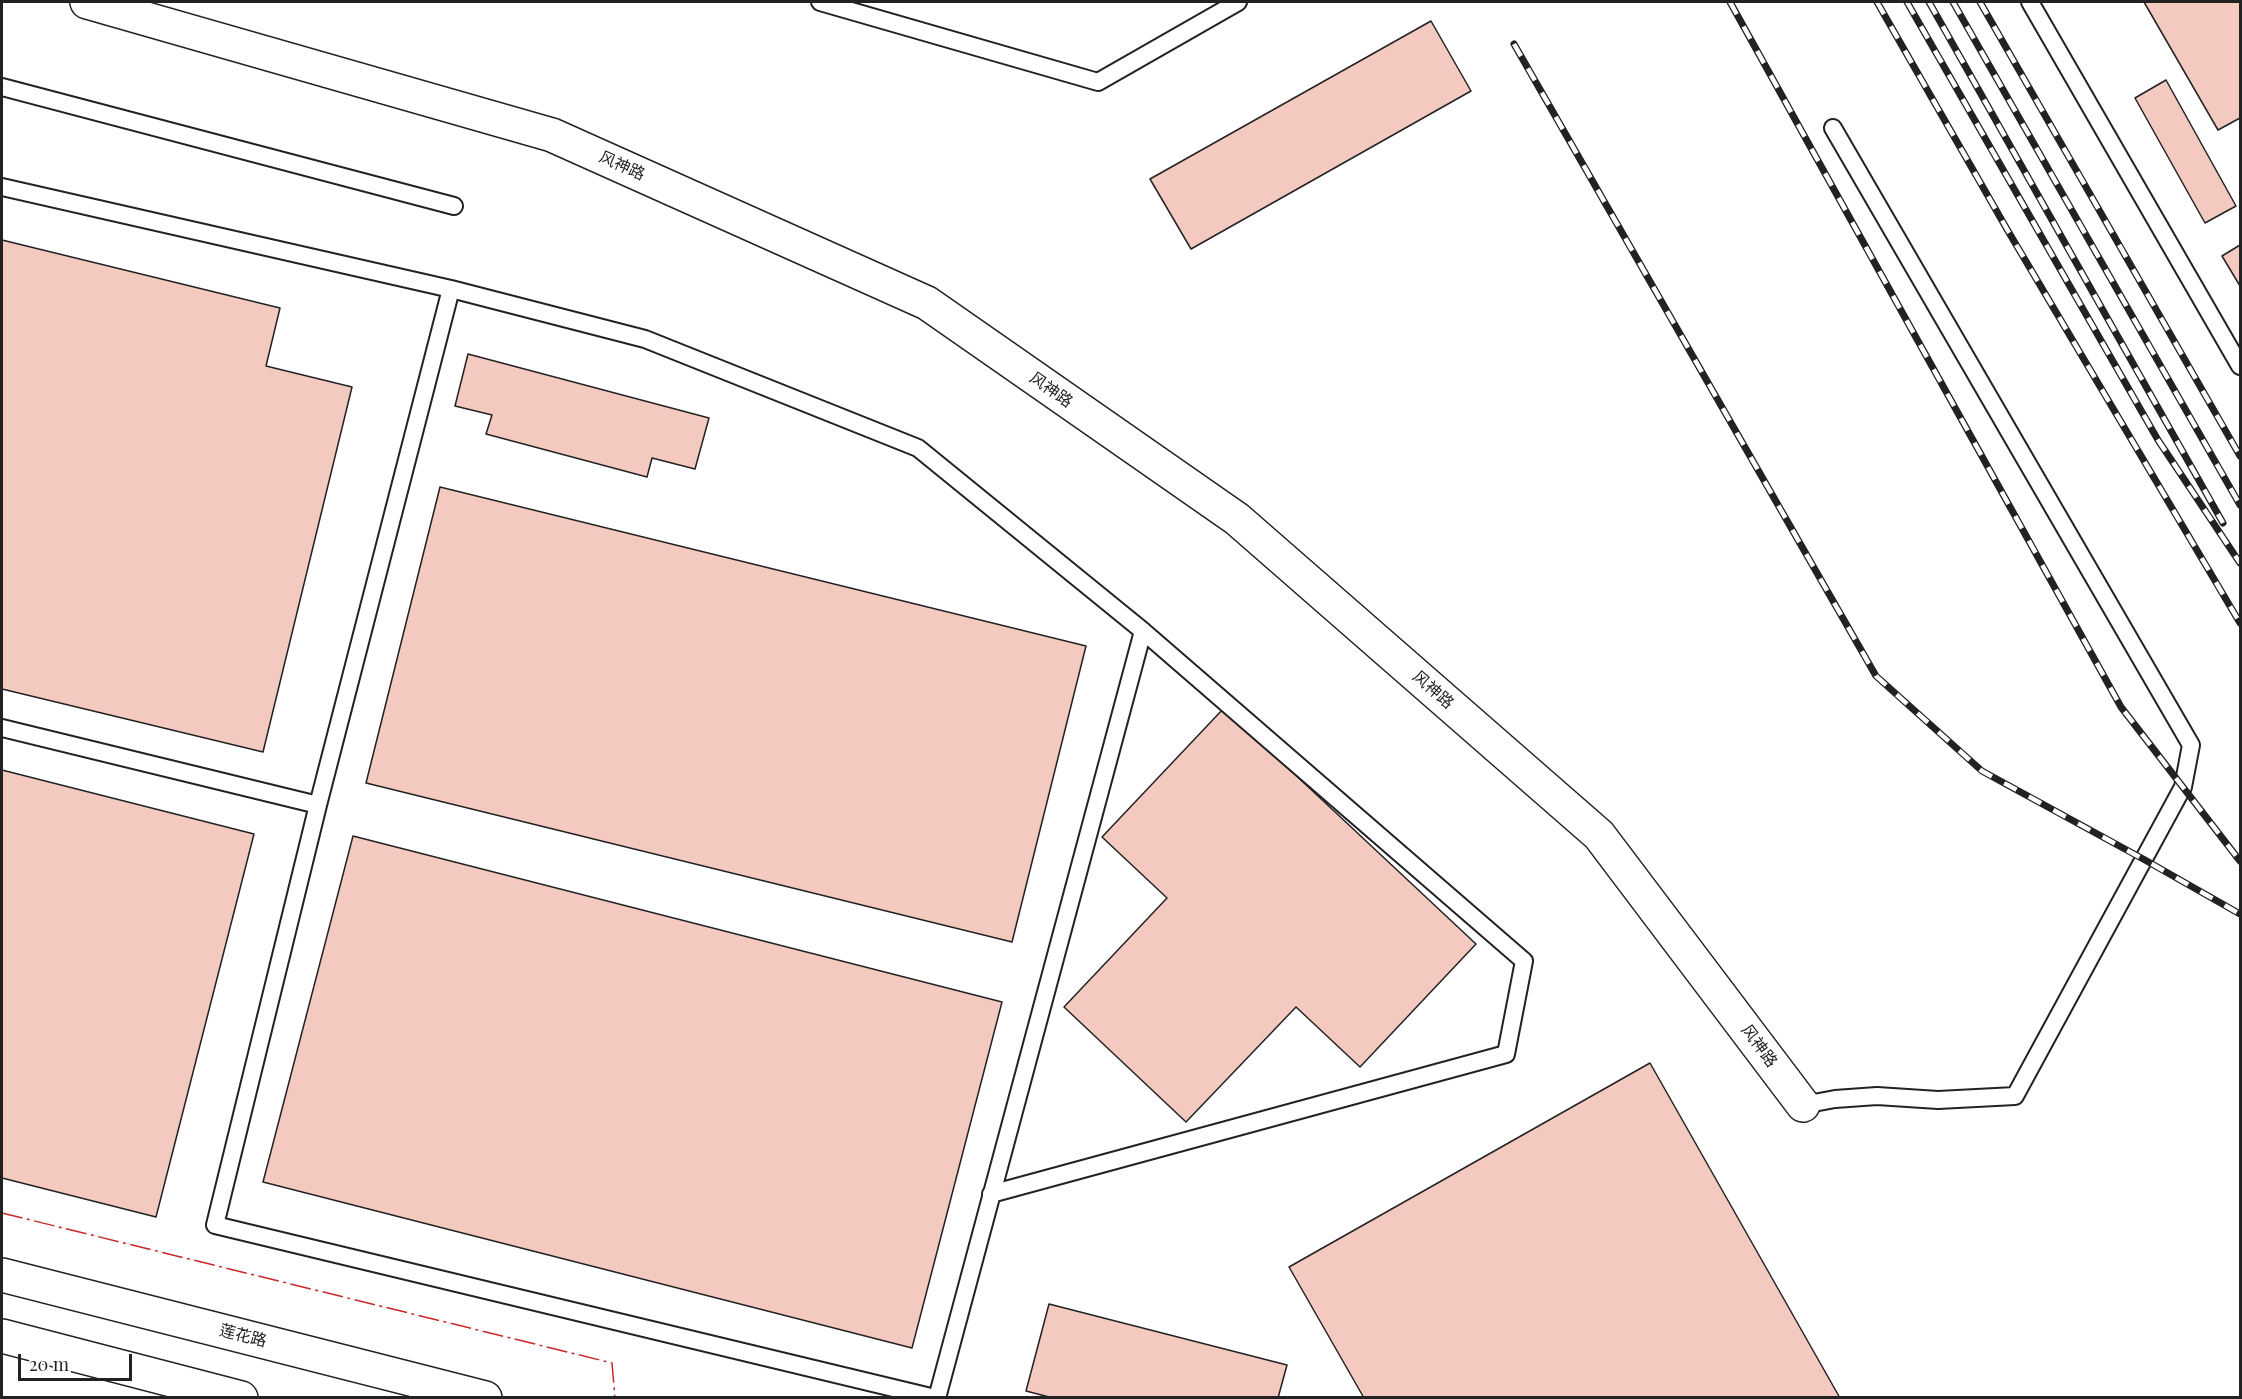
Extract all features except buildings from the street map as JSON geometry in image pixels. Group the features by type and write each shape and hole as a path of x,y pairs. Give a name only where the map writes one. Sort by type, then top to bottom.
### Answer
{"street":[{"name":"风神路","path":"87,2 552,135 927,303 1237,519 1599,835 1803,1105"},
{"name":"莲花路","path":"2,1275 485,1398"},
{"path":"2,1336 241,1398"}],"lane":[{"path":"820,2 1098,82 1238,2"},
{"path":"2030,2 2241,366"},
{"path":"2,87 454,206"},
{"path":"1803,1105 1834,1099 1866,1097 1938,1100 2015,1096 2183,787 2191,745 1833,128"},
{"path":"2,187 451,289 645,339 918,447 1143,631 1524,962 1506,1054 991,1194"},
{"path":"451,289 318,805 215,1225 936,1398 1143,631"},
{"path":"2,728 318,805"}],"railway":[{"path":"1730,2 2121,707 2240,861"},
{"path":"1877,2 2008,231 2240,623"},
{"path":"1907,2 2158,440 2240,563"},
{"path":"1929,2 2223,523"},
{"path":"1953,2 2240,505"},
{"path":"1980,2 2240,456"},
{"path":"1514,44 1876,676 1982,771 2240,914"}],"power":[{"path":"2,1213 612,1363 615,1398"}]}
